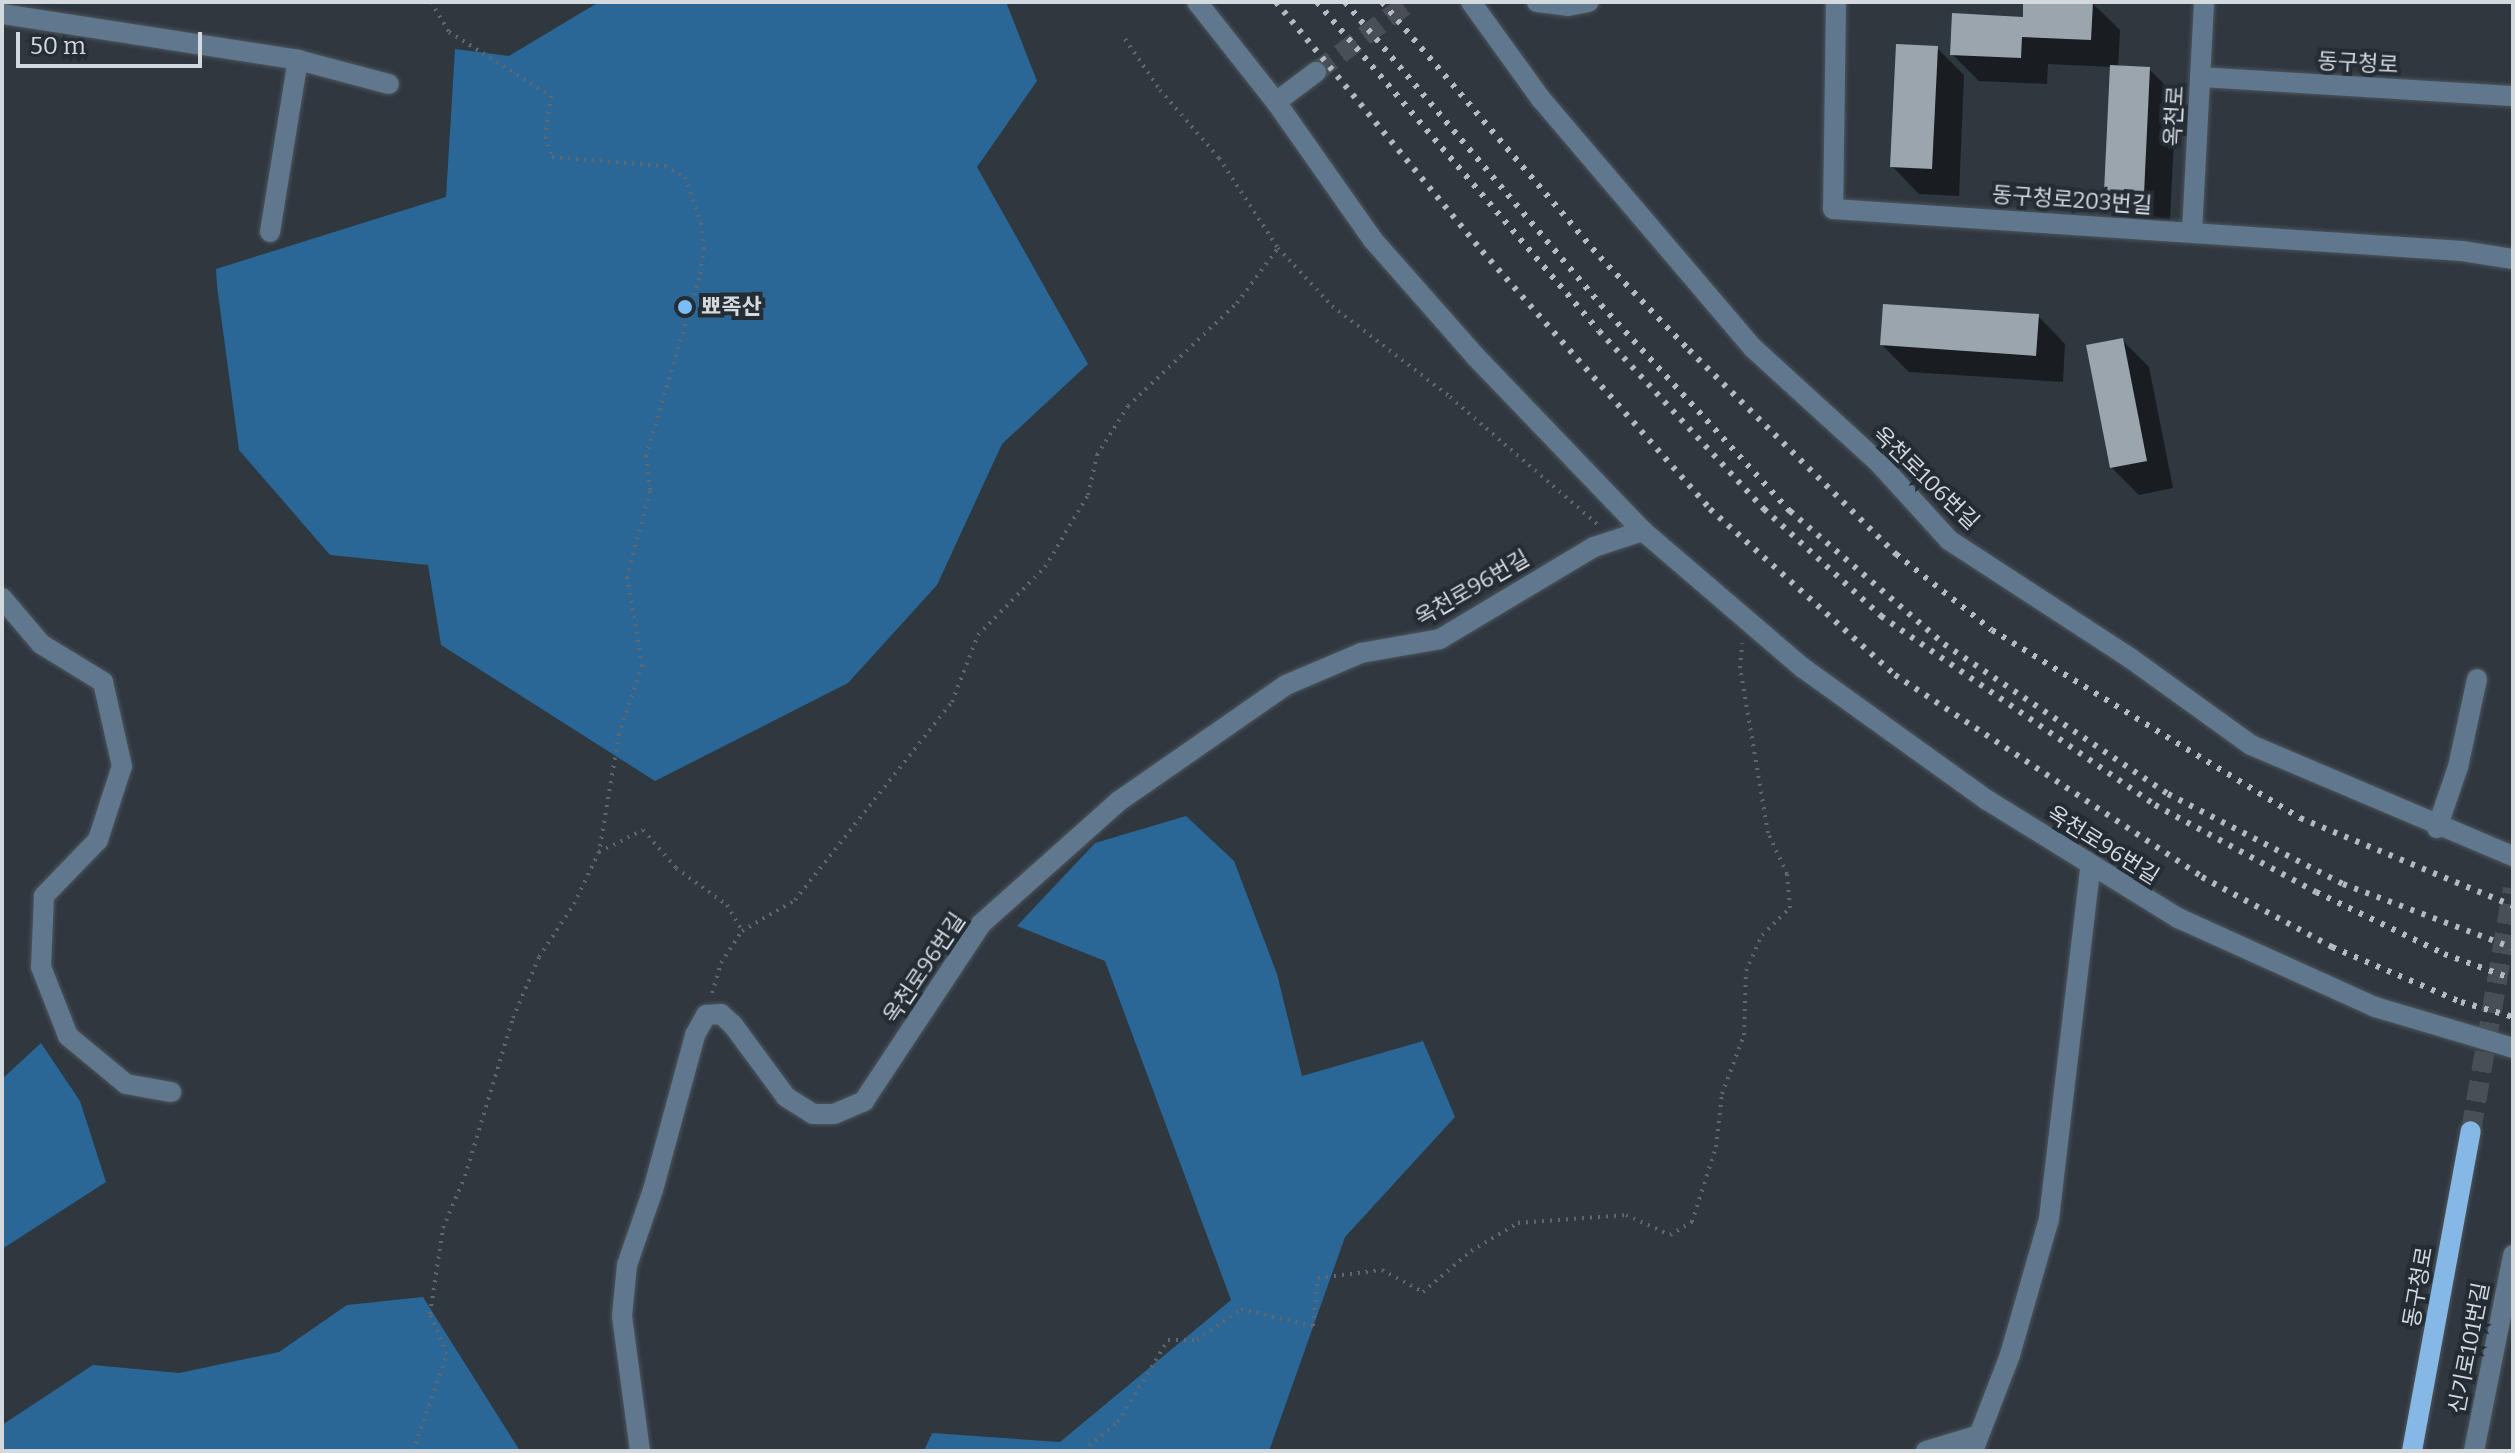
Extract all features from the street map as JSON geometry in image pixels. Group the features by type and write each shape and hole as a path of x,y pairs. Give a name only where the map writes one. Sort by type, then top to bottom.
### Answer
{"main road":[{"name":"동구청로","path":"2412,1451 2471,1131"}],"street":[{"name":"옥천로96번길","path":"1197,2 1276,102 1373,240 1476,357 1640,528 1742,617 1909,747 2090,868 2283,970 2375,1007 2513,1048"},
{"name":"옥천로106번길","path":"1471,2 1541,99 1753,348 1878,462 1949,540 2130,658 2251,745 2437,828 2513,856"},
{"path":"1537,2 1568,6 1589,2"},
{"name":"동구청로203번길","path":"1836,2 1833,209 2462,251 2513,259"},
{"name":"옥천로","path":"2192,232 2204,2"},
{"path":"2,14 161,36 298,60 389,84"},
{"path":"270,232 298,60"},
{"path":"1276,102 1316,72"},
{"name":"동구청로","path":"2200,77 2513,96"},
{"name":"옥천로96번길","path":"706,1015 721,1014 733,1025 786,1097 813,1114 834,1114 864,1101 981,924 1119,801 1286,685 1361,653 1440,639 1594,547 1640,528"},
{"path":"2,598 41,644 103,682 122,766 98,840 44,896 41,967 68,1036 126,1084 171,1092"},
{"path":"2437,828 2458,767 2477,679"},
{"path":"1926,1451 1974,1444 2010,1355 2049,1219 2062,1140 2090,868"},
{"path":"640,1451 622,1316 627,1265 695,1035 706,1015"},
{"name":"신기로101번길","path":"2474,1451 2513,1255"}],"path":[{"path":"413,1451 447,1354 430,1314 443,1228 465,1176 513,1018 539,957 574,904 599,852 619,734 642,665 627,577 650,491 646,456 699,278 704,248 701,223 685,177 665,166 552,157 545,137 551,96 449,32 431,2"},
{"path":"1125,39 1160,90 1219,158 1278,248 1332,306 1450,397 1600,526 1617,530 1640,528"},
{"path":"706,1015 721,963 742,931 795,900 917,751 952,702 978,635 1045,567 1088,495 1097,455 1128,406 1237,303 1278,248"},
{"path":"1083,1451 1118,1422 1168,1340 1197,1340 1241,1309 1313,1326 1318,1278 1382,1270 1423,1292 1471,1251 1518,1223 1626,1215 1670,1235 1692,1222 1716,1147 1722,1094 1744,1035 1746,971 1762,935 1790,908 1787,874 1768,833 1742,683 1742,617"},
{"path":"599,852 643,830 676,868 727,905 742,931"}],"shaded area":[{"path":"599,2 1006,2 1037,81 977,167 1088,364 1002,444 937,585 848,683 655,781 441,645 428,565 330,555 239,450 217,286 216,269 446,197 455,49 509,56"},
{"path":"1186,816 1234,861 1277,974 1302,1076 1423,1041 1455,1117 1345,1237 1269,1451 924,1451 932,1433 1060,1442 1231,1300 1105,961 1017,926 1095,843"},
{"path":"41,1043 80,1101 106,1182 2,1249 2,1079"},
{"path":"423,1297 520,1451 2,1451 2,1425 93,1365 179,1373 279,1352 347,1305"}],"building":[{"path":"2023,2 2093,2 2091,40 2022,37 2021,58 1950,55 1952,13 2023,17"},
{"path":"1896,44 1938,46 1932,169 1890,167"},
{"path":"2110,65 2150,67 2144,194 2104,192"},
{"path":"1883,304 2039,314 2036,356 1880,345"},
{"path":"2123,338 2147,461 2110,468 2086,345"}],"tunnel":[{"path":"1316,72 1410,2"},
{"path":"2471,1131 2513,889"}],"railway":[{"path":"1276,2 1482,251 1710,509 1895,675 2202,877 2332,947 2461,1002 2513,1017"},
{"path":"1317,2 1599,331 1764,509 1881,616 2155,805 2316,892 2444,954 2513,979"},
{"path":"1345,2 1601,305 1790,511 1944,644 2168,794 2343,884 2513,948"},
{"path":"1382,2 1600,257 1689,350 1896,554 1992,630 2300,818 2513,906"}],"place":[{"name":"뾰족산","path":"685,307"}]}
